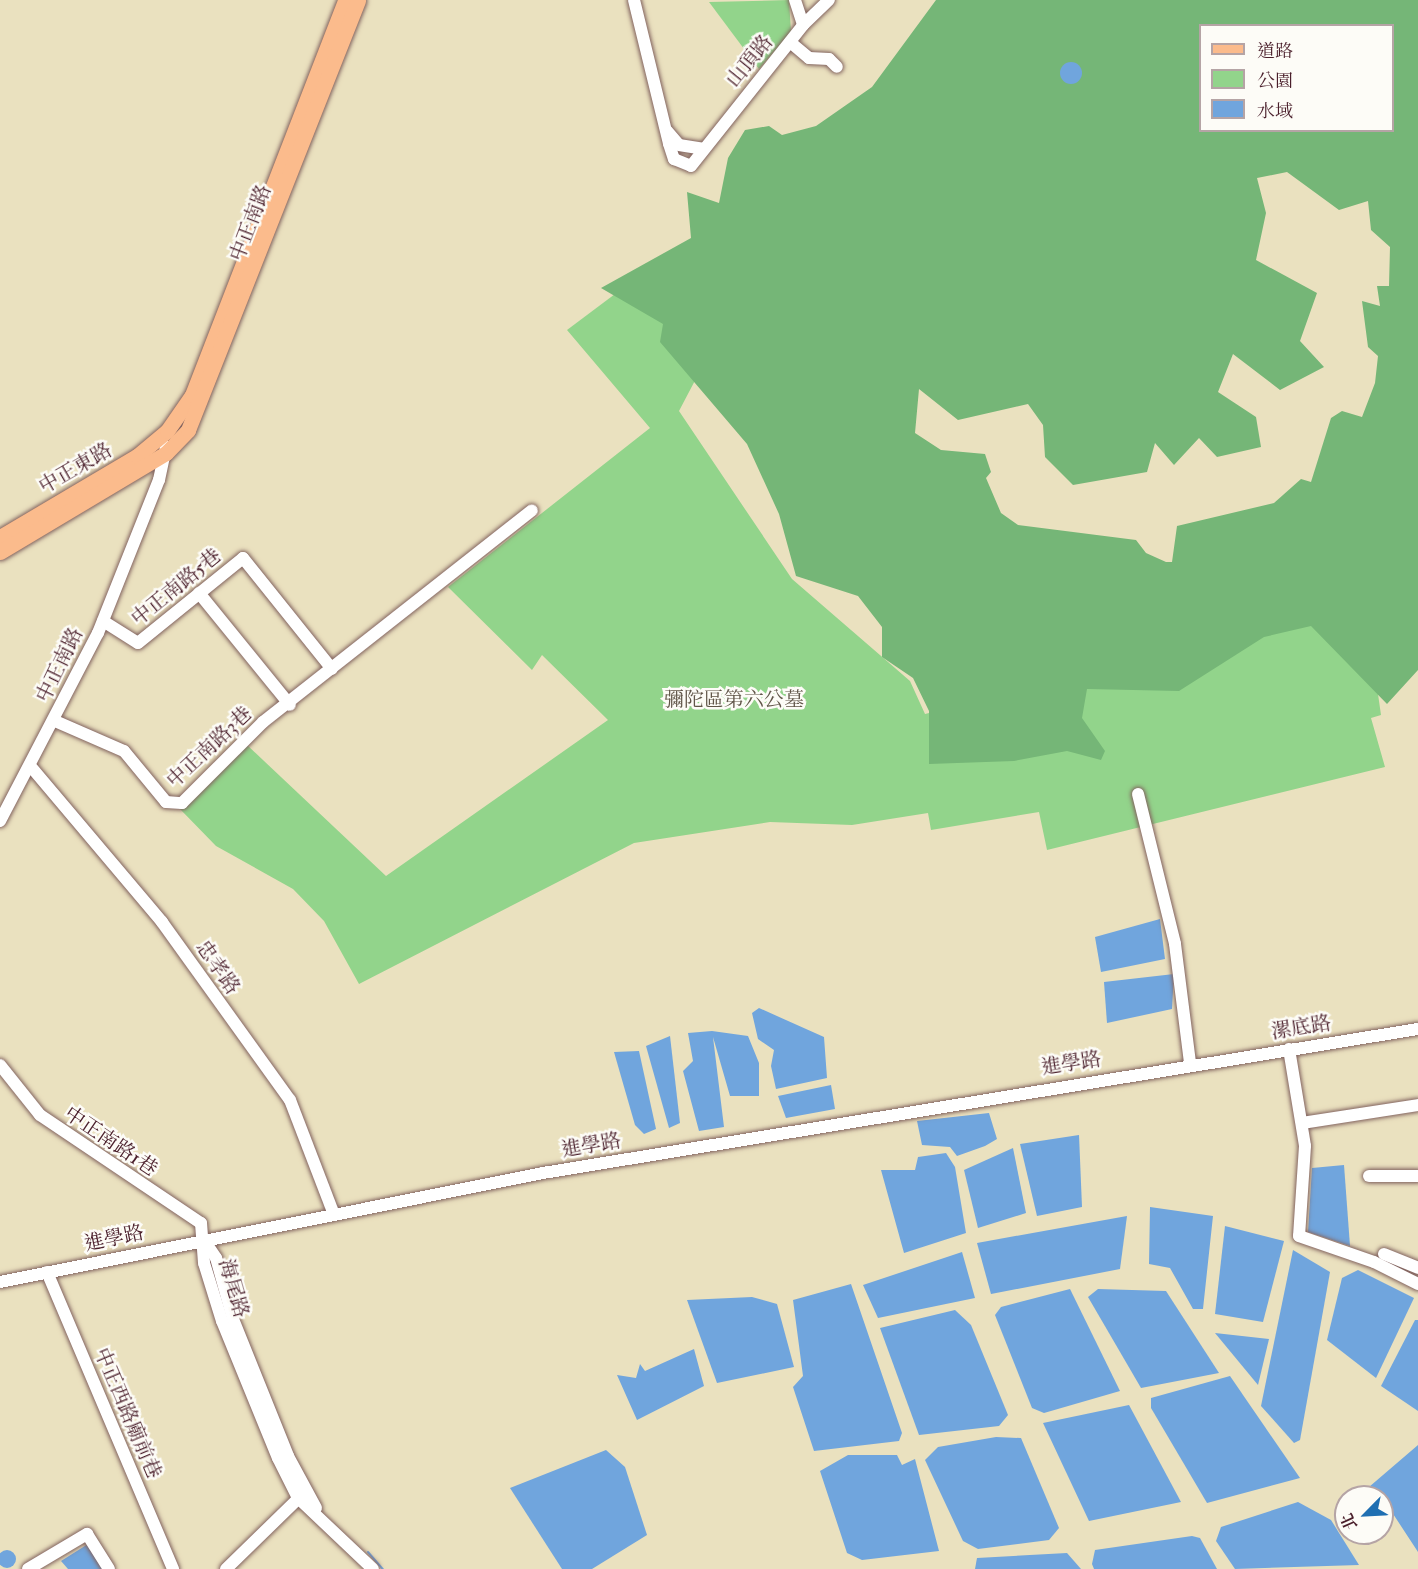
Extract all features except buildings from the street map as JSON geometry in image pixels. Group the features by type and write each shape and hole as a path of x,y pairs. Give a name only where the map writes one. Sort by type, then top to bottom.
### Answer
{"main road":[{"name":"中正南路","path":"167,431 192,395 345,0"},
{"name":"中正南路","path":"166,453 203,403 358,0"},
{"name":"中正東路","path":"0,537 136,456 167,431"},
{"name":"中正東路","path":"0,552 166,453"}],"street":[{"path":"634,0 667,130 679,145 703,149"},
{"path":"795,0 803,25"},
{"name":"山頂路","path":"667,130 679,162 691,166 803,25 829,0"},
{"path":"790,42 809,58 829,59 837,67"},
{"name":"中正南路","path":"0,821 32,768 103,621 166,453 167,431"},
{"name":"中正南路3巷","path":"55,721 124,751 166,802 176,805 251,732 290,705 532,510"},
{"name":"中正南路5巷","path":"103,621 134,645 243,558 332,669"},
{"path":"199,592 290,705"},
{"name":"忠孝路","path":"32,768 162,922 290,1100 333,1212"},
{"path":"1138,794 1175,944 1190,1063"},
{"name":"漯底路","path":"1190,1063 1418,1029"},
{"path":"1289,1049 1302,1123 1299,1236 1374,1262 1418,1284"},
{"name":"進學路","path":"1,1279 47,1272 333,1212 1190,1063"},
{"name":"中正南路1巷","path":"0,1065 40,1115 201,1223 203,1239"},
{"path":"1302,1123 1418,1105"},
{"path":"1369,1176 1418,1176"},
{"name":"海尾路","path":"203,1239 204,1263 222,1321 302,1495 328,1526 373,1569"},
{"path":"1384,1254 1418,1268"},
{"name":"中正西路廟前巷","path":"47,1272 173,1569"},
{"path":"226,1569 302,1495"},
{"path":"28,1569 87,1534 109,1569"}],"green space":[{"path":"789,0 791,32 759,69 709,2"},
{"path":"936,0 1418,0 1418,670 1387,704 1311,626 1264,637 1179,691 1087,689 1082,718 1105,751 1101,760 1067,751 1014,761 929,764 929,711 913,678 882,657 882,627 858,596 796,576 779,514 747,444 660,342 663,324 601,288 691,238 687,192 719,203 728,158 745,130 769,126 782,135 816,126 872,87","holes":["1287,172 1339,210 1368,201 1371,230 1390,247 1389,286 1377,286 1380,306 1362,301 1368,347 1378,356 1375,383 1362,417 1342,411 1331,418 1311,482 1301,479 1274,503 1177,526 1172,562 1166,562 1146,553 1136,540 1018,525 1001,513 986,478 991,472 985,454 941,450 915,433 919,389 958,420 1028,404 1043,425 1045,457 1073,485 1147,472 1155,443 1174,465 1199,438 1217,457 1261,447 1256,417 1218,392 1233,354 1280,390 1324,367 1300,341 1317,293 1256,260 1266,213 1257,178"]},
{"name":"彌陀區第六公墓","path":"631,282 700,371 679,411 792,579 910,681 925,714 1317,618 1375,673 1381,715 1371,718 1385,767 1047,850 1039,812 931,830 928,813 852,825 770,822 634,843 359,984 324,921 293,889 216,846 180,809 246,744 386,876 608,720 542,655 532,670 448,587 650,428 567,330"}],"water":[{"path":"1071,62 1079,65 1082,73 1079,81 1071,84 1063,81 1060,73 1063,65"},
{"path":"1160,919 1165,959 1101,972 1095,937"},
{"path":"1174,974 1172,1009 1107,1023 1104,982"},
{"path":"759,1008 824,1037 827,1078 776,1089 771,1066 774,1050 758,1039 752,1013"},
{"path":"712,1031 748,1036 759,1063 759,1096 730,1096 713,1037 724,1127 699,1131 683,1071 693,1061 688,1033"},
{"path":"670,1036 680,1123 669,1128 646,1046"},
{"path":"639,1051 656,1129 644,1134 635,1125 614,1052"},
{"path":"831,1085 835,1109 786,1118 778,1096"},
{"path":"989,1113 997,1139 985,1146 957,1156 950,1147 922,1145 917,1121"},
{"path":"1079,1135 1082,1207 1037,1216 1020,1144"},
{"path":"1013,1148 1026,1213 978,1228 964,1170"},
{"path":"946,1153 955,1167 966,1233 904,1253 881,1170 915,1170 918,1157"},
{"path":"1344,1165 1350,1246 1308,1232 1312,1168"},
{"path":"1150,1207 1213,1216 1203,1309 1193,1309 1170,1268 1149,1264"},
{"path":"1127,1216 1120,1269 991,1294 977,1243"},
{"path":"1225,1226 1284,1241 1263,1322 1215,1314"},
{"path":"1293,1250 1330,1272 1300,1440 1294,1443 1261,1406"},
{"path":"962,1252 975,1298 878,1318 863,1285"},
{"path":"1358,1270 1414,1298 1376,1378 1327,1340 1342,1278"},
{"path":"851,1284 902,1433 899,1441 814,1451 793,1387 803,1376 793,1300"},
{"path":"1070,1289 1120,1391 1044,1413 1032,1408 995,1315 1001,1307"},
{"path":"1098,1289 1166,1291 1219,1373 1141,1388 1088,1297"},
{"path":"752,1297 777,1304 794,1367 717,1383 687,1300"},
{"path":"955,1310 971,1325 1008,1415 999,1426 919,1435 880,1328"},
{"path":"1415,1320 1418,1320 1418,1411 1381,1386"},
{"path":"1215,1333 1269,1339 1258,1385"},
{"path":"694,1349 704,1386 637,1420 617,1375 636,1378 640,1364 645,1371"},
{"path":"1230,1376 1300,1478 1207,1503 1151,1408 1151,1398"},
{"path":"1129,1405 1181,1502 1089,1521 1043,1423"},
{"path":"996,1437 1021,1438 1059,1528 1049,1540 978,1549 963,1541 925,1460 938,1447"},
{"path":"1418,1445 1418,1552 1394,1515 1394,1485 1371,1485"},
{"path":"606,1450 625,1467 647,1535 592,1569 562,1569 510,1488"},
{"path":"848,1455 897,1455 902,1465 915,1459 939,1551 862,1560 847,1553 820,1471"},
{"path":"1298,1502 1331,1520 1334,1525 1334,1545 1347,1545 1359,1565 1235,1569 1216,1541 1221,1527"},
{"path":"1192,1536 1200,1538 1217,1569 1094,1569 1092,1564 1095,1550"},
{"path":"88,1544 104,1569 68,1569 61,1561"},
{"path":"4,1551 10,1551 15,1556 15,1562 10,1567 4,1567 -1,1562 -1,1556"},
{"path":"1067,1553 1081,1569 975,1569 977,1558"}],"waterway":[{"path":"368,1552 383,1569"}]}
